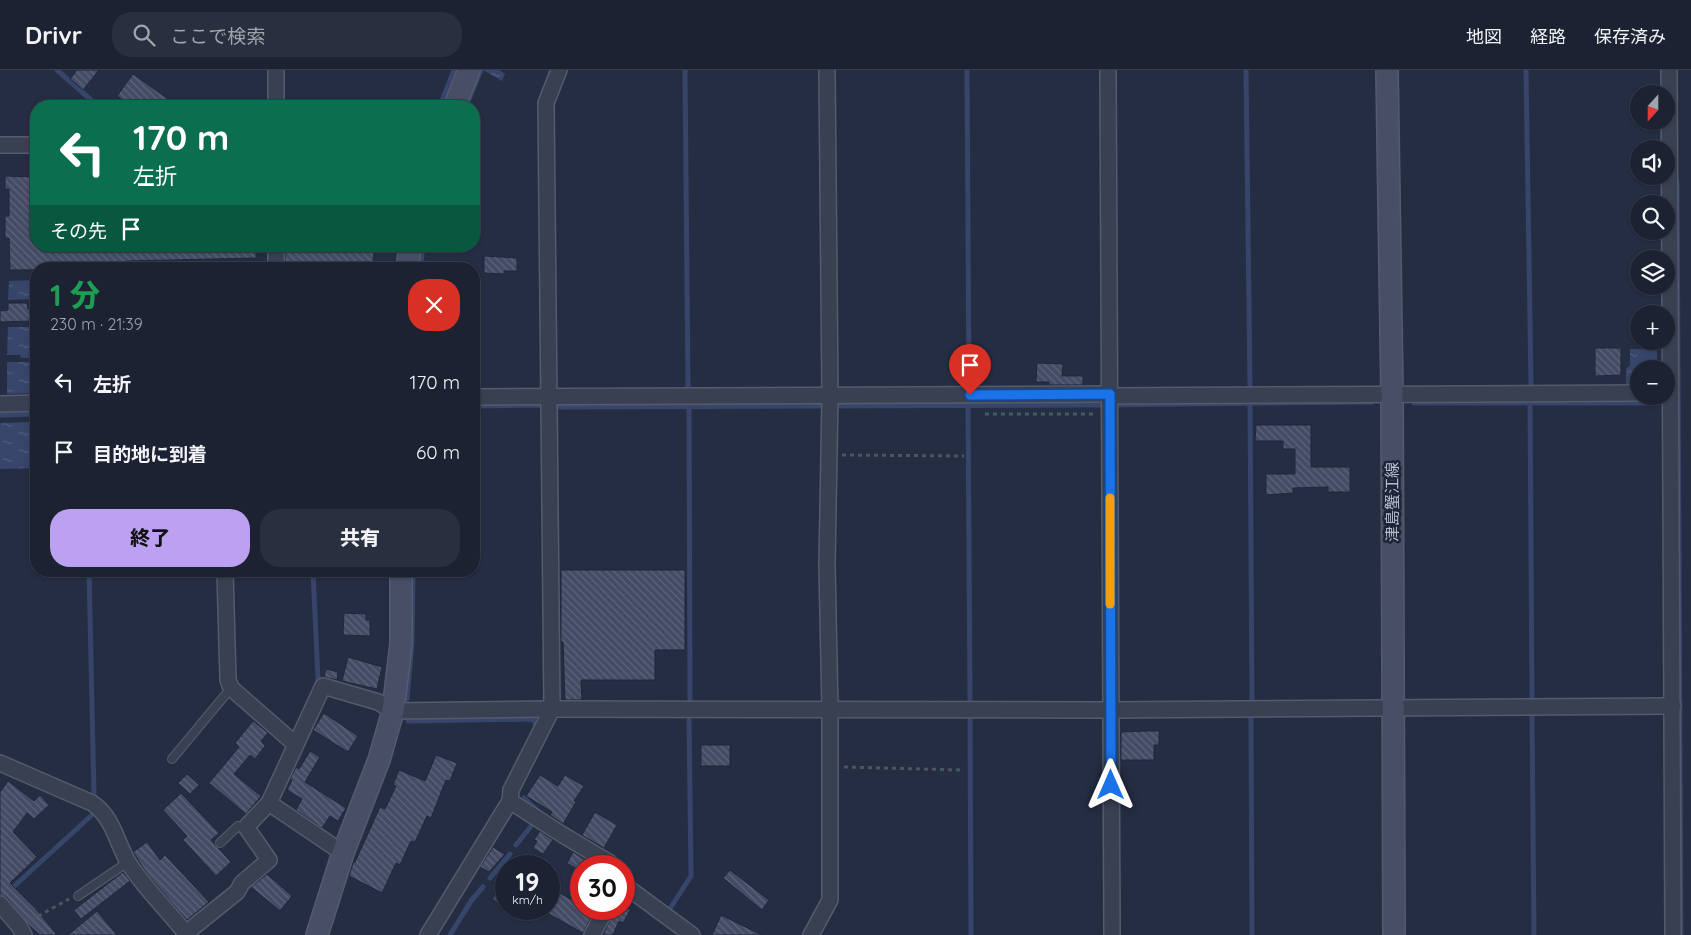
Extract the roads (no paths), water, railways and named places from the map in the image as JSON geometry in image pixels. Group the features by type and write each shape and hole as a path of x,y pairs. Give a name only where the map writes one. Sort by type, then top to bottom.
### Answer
{"main road":[{"path":"457,100 469,70"},
{"name":"津島蟹江線","path":"1388,70 1392,394 1394,935"},
{"path":"317,935 343,853 379,760 393,712 400,644 401,577"}],"street":[{"path":"276,70 276,100"},
{"path":"428,935 510,801 511,790 552,709 546,103 559,70"},
{"path":"811,935 830,900 831,767 827,565 830,403 826,70"},
{"path":"1108,70 1112,935"},
{"path":"1668,360 1669,70"},
{"path":"0,145 30,145"},
{"path":"480,398 549,404 1110,402 1392,394 1630,393"},
{"path":"0,404 30,403"},
{"path":"1668,405 1673,706 1673,935"},
{"path":"225,577 228,680 231,688 295,744"},
{"path":"0,762 92,803 101,809 108,817 128,862 186,934 237,892 242,883 269,860 246,827 269,803 323,686 378,702 393,712 552,709 1111,710 1673,706"},
{"path":"510,801 596,855"},
{"path":"269,803 343,853"},
{"path":"635,892 692,935"},
{"path":"0,904 22,930"},
{"path":"592,935 600,920"}],"lane":[{"path":"172,759 231,688"},
{"path":"220,843 238,826 246,827"},
{"path":"78,896 128,862"}],"water":[{"path":"483,70 499,70 505,74 502,81"},
{"path":"30,280 30,299 8,300 9,281"},
{"path":"8,327 30,327 30,358 21,358 20,355 7,355"},
{"path":"1630,350 1657,350 1657,360 1630,360"},
{"path":"7,362 30,362 30,393 7,394"},
{"path":"1630,365 1630,385 1626,385 1626,369"},
{"path":"30,422 30,468 0,469 0,423"}],"waterway":[{"path":"57,70 91,100"},
{"path":"442,100 454,70"},
{"path":"469,99 481,70"},
{"path":"685,70 688,388"},
{"path":"967,70 969,389"},
{"path":"1246,70 1250,387"},
{"path":"1526,70 1531,386"},
{"path":"1677,181 1681,935"},
{"path":"421,262 422,252"},
{"path":"137,254 137,262"},
{"path":"1530,400 1532,699"},
{"path":"1250,402 1252,699"},
{"path":"480,406 1097,405 1372,402"},
{"path":"968,403 970,700"},
{"path":"1414,403 1630,403"},
{"path":"689,404 690,701"},
{"path":"0,415 30,414"},
{"path":"89,577 94,795"},
{"path":"313,577 318,680"},
{"path":"407,699 412,642 413,577"},
{"path":"1532,715 1534,935"},
{"path":"1251,718 1252,935"},
{"path":"408,721 533,719 537,727 535,731"},
{"path":"970,719 971,935"},
{"path":"669,910 691,876 689,720"},
{"path":"524,798 538,811"},
{"path":"10,890 94,813"},
{"path":"516,845 532,825"},
{"path":"490,878 510,854"},
{"path":"450,935 471,901 483,887"}]}
